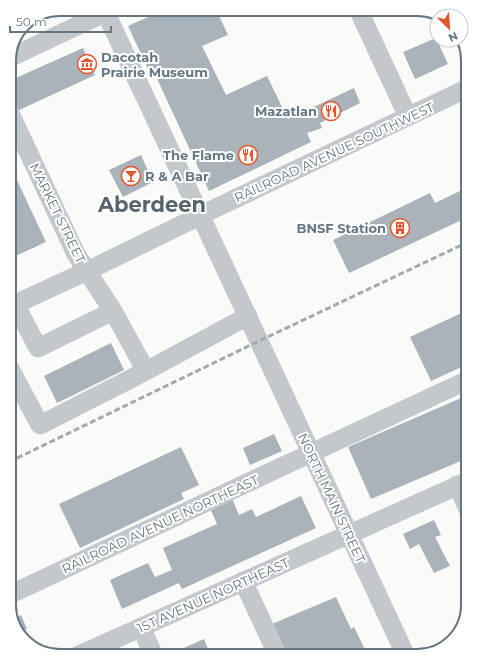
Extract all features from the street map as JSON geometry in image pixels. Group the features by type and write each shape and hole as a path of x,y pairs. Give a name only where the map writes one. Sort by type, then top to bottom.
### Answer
{"street":[{"path":"17,54 96,16"},
{"name":"NORTH MAIN STREET","path":"111,16 201,216 403,649"},
{"path":"361,16 408,117"},
{"name":"RAILROAD AVENUE SOUTHWEST","path":"16,303 87,271 461,91"},
{"name":"MARKET STREET","path":"16,126 76,254 113,311 146,371"},
{"path":"16,312 38,348 113,311"},
{"path":"16,379 40,425 146,371 248,316"},
{"name":"RAILROAD AVENUE NORTHEAST","path":"16,593 461,383"},
{"name":"1ST AVENUE NORTHEAST","path":"92,649 461,484"},
{"path":"243,581 275,649"},
{"path":"140,627 151,649"}],"building":[{"path":"150,16 219,16 228,35 202,46 226,95 267,76 288,119 354,88 360,103 320,123 322,128 307,133 311,142 209,191 153,70 149,71 128,26"},
{"path":"429,41 429,48 441,48 448,64 415,79 403,52"},
{"path":"83,48 95,75 17,111 16,78"},
{"name":"R & A Bar","path":"141,155 153,182 123,197 109,170"},
{"path":"16,178 46,242 16,256"},
{"name":"BNSF Station","path":"461,190 461,220 349,273 333,240 430,193 435,203"},
{"path":"461,313 461,367 431,381 410,337"},
{"path":"111,343 124,370 57,403 44,376"},
{"path":"461,398 461,461 371,499 348,447"},
{"path":"274,434 282,451 250,465 243,448"},
{"path":"181,447 199,485 181,493 184,499 80,548 59,504"},
{"path":"301,496 316,528 182,589 179,583 122,609 110,580 148,563 155,577 172,570 163,548 217,524 210,508 232,498 239,515 252,509 256,517"},
{"path":"434,520 441,535 435,537 450,566 434,573 419,544 410,549 403,534"},
{"path":"336,597 351,629 354,627 365,649 284,649 272,624"},
{"path":"21,615 27,629 24,630 19,622 18,616"},
{"path":"204,639 208,649 182,649"}],"railway":[{"path":"16,459 461,245"}],"place":[{"name":"Dacotah Prairie Museum","path":"87,64"},
{"name":"Mazatlan","path":"331,111"},
{"name":"The Flame","path":"248,155"},
{"name":"R & A Bar","path":"131,176"},
{"name":"BNSF Station","path":"400,228"}],"district":[{"name":"Aberdeen","path":"152,204"}]}
